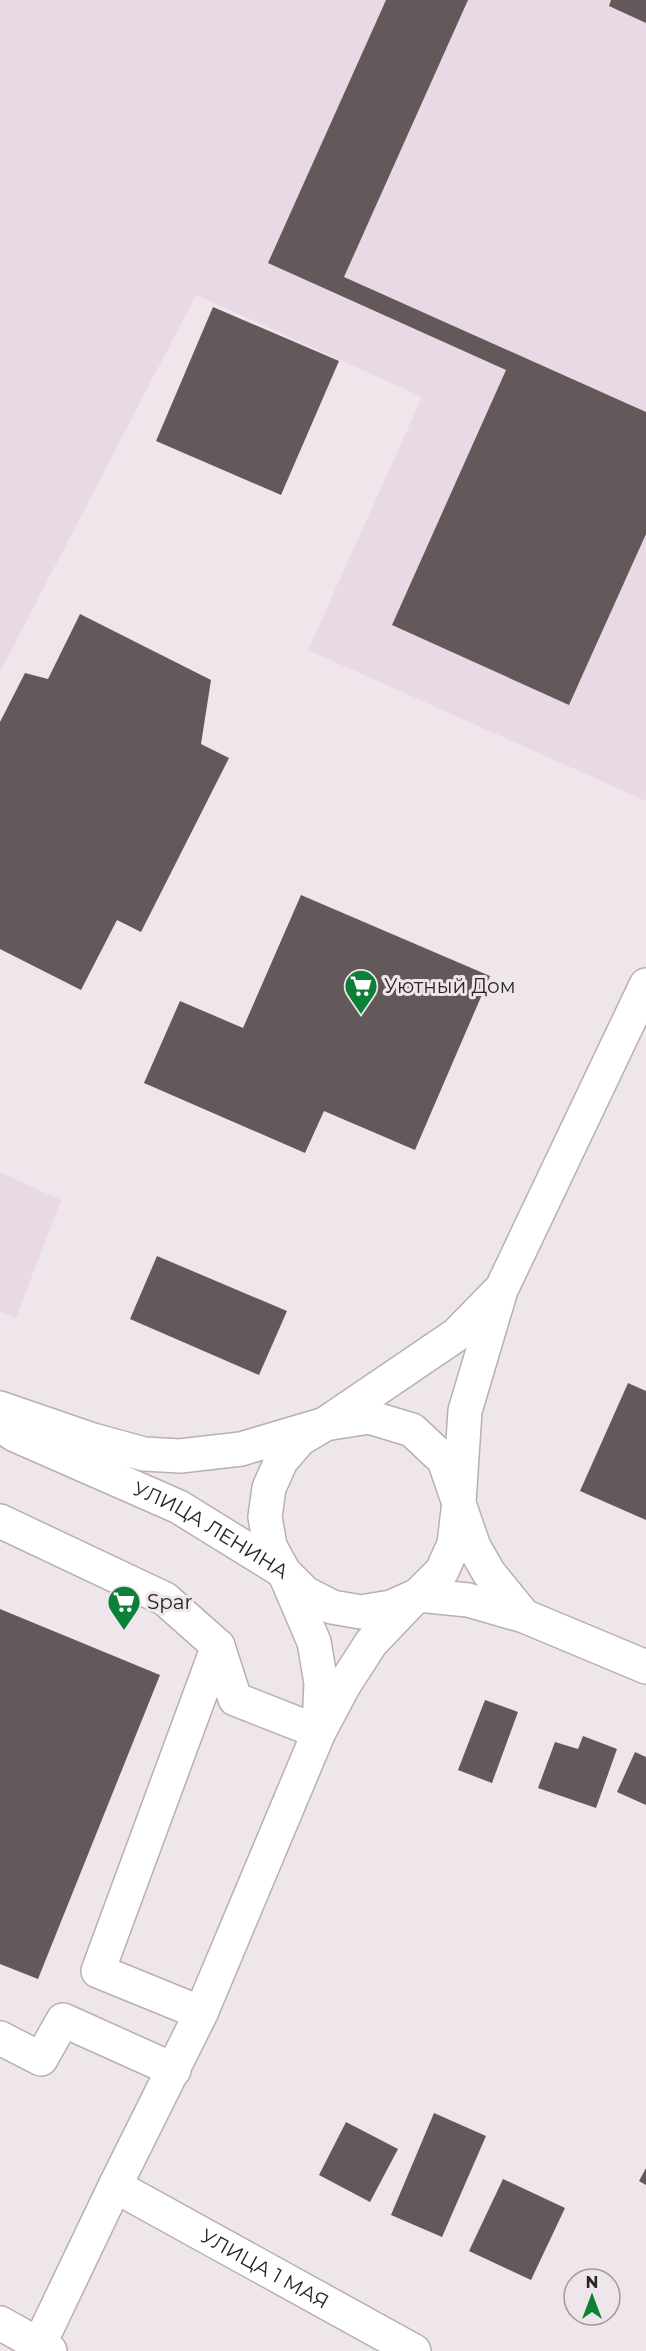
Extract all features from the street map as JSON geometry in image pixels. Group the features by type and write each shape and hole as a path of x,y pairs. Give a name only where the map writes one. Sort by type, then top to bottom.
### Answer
{"street":[{"path":"319,1732 321,1683 314,1642 284,1572 270,1546 265,1517 269,1488 281,1461 300,1439 456,1335 501,1290 646,985"},
{"name":"УЛИЦА ЛЕНИНА","path":"0,1425 15,1435 179,1507 284,1572 305,1593 332,1607 361,1612 391,1607 418,1594 442,1571 454,1544 465,1411 501,1290"},
{"path":"0,1408 93,1440 144,1454 180,1456 241,1449 325,1424 369,1417 412,1430 444,1460 474,1547 489,1573 524,1616"},
{"path":"0,1521 165,1599 218,1646 235,1699 319,1732"},
{"path":"0,2323 44,2348 115,2186 201,2013 319,1732 344,1685 372,1643 418,1594 468,1600 524,1616 646,1666"},
{"path":"201,2013 98,1971 218,1646"},
{"path":"0,2038 41,2059 63,2020 174,2070"},
{"name":"УЛИЦА 1 МАЯ","path":"115,2186 414,2351"}],"shaded area":[{"path":"0,0 646,0 646,801 308,650 422,397 196,295 0,672"},
{"path":"0,1172 61,1200 16,1318 0,1311"}],"building":[{"path":"386,0 468,0 344,277 646,412 646,534 569,705 392,625 506,370 268,263"},
{"path":"611,0 646,0 646,23 609,6"},
{"path":"213,307 339,361 281,495 156,441"},
{"path":"80,614 211,680 201,744 229,758 141,932 117,920 81,990 0,949 0,722 25,673 48,679"},
{"name":"Уютный Дом","path":"301,895 490,976 415,1150 324,1111 305,1153 144,1083 180,1001 243,1028"},
{"path":"157,1256 287,1311 259,1375 130,1319"},
{"path":"628,1383 646,1391 646,1520 580,1491"},
{"path":"0,1609 160,1675 38,1979 0,1964"},
{"path":"485,1700 518,1712 492,1783 458,1770"},
{"path":"583,1736 617,1749 596,1808 538,1788 555,1742 578,1749"},
{"path":"635,1752 646,1757 646,1805 617,1792"},
{"path":"434,2113 486,2136 442,2237 391,2215"},
{"path":"346,2122 398,2149 370,2202 319,2175"},
{"path":"646,2168 646,2185 639,2181"},
{"path":"503,2179 565,2208 531,2280 469,2251"}],"place":[{"name":"Уютный Дом","path":"361,1015"},
{"name":"Spar","path":"124,1631"}]}
